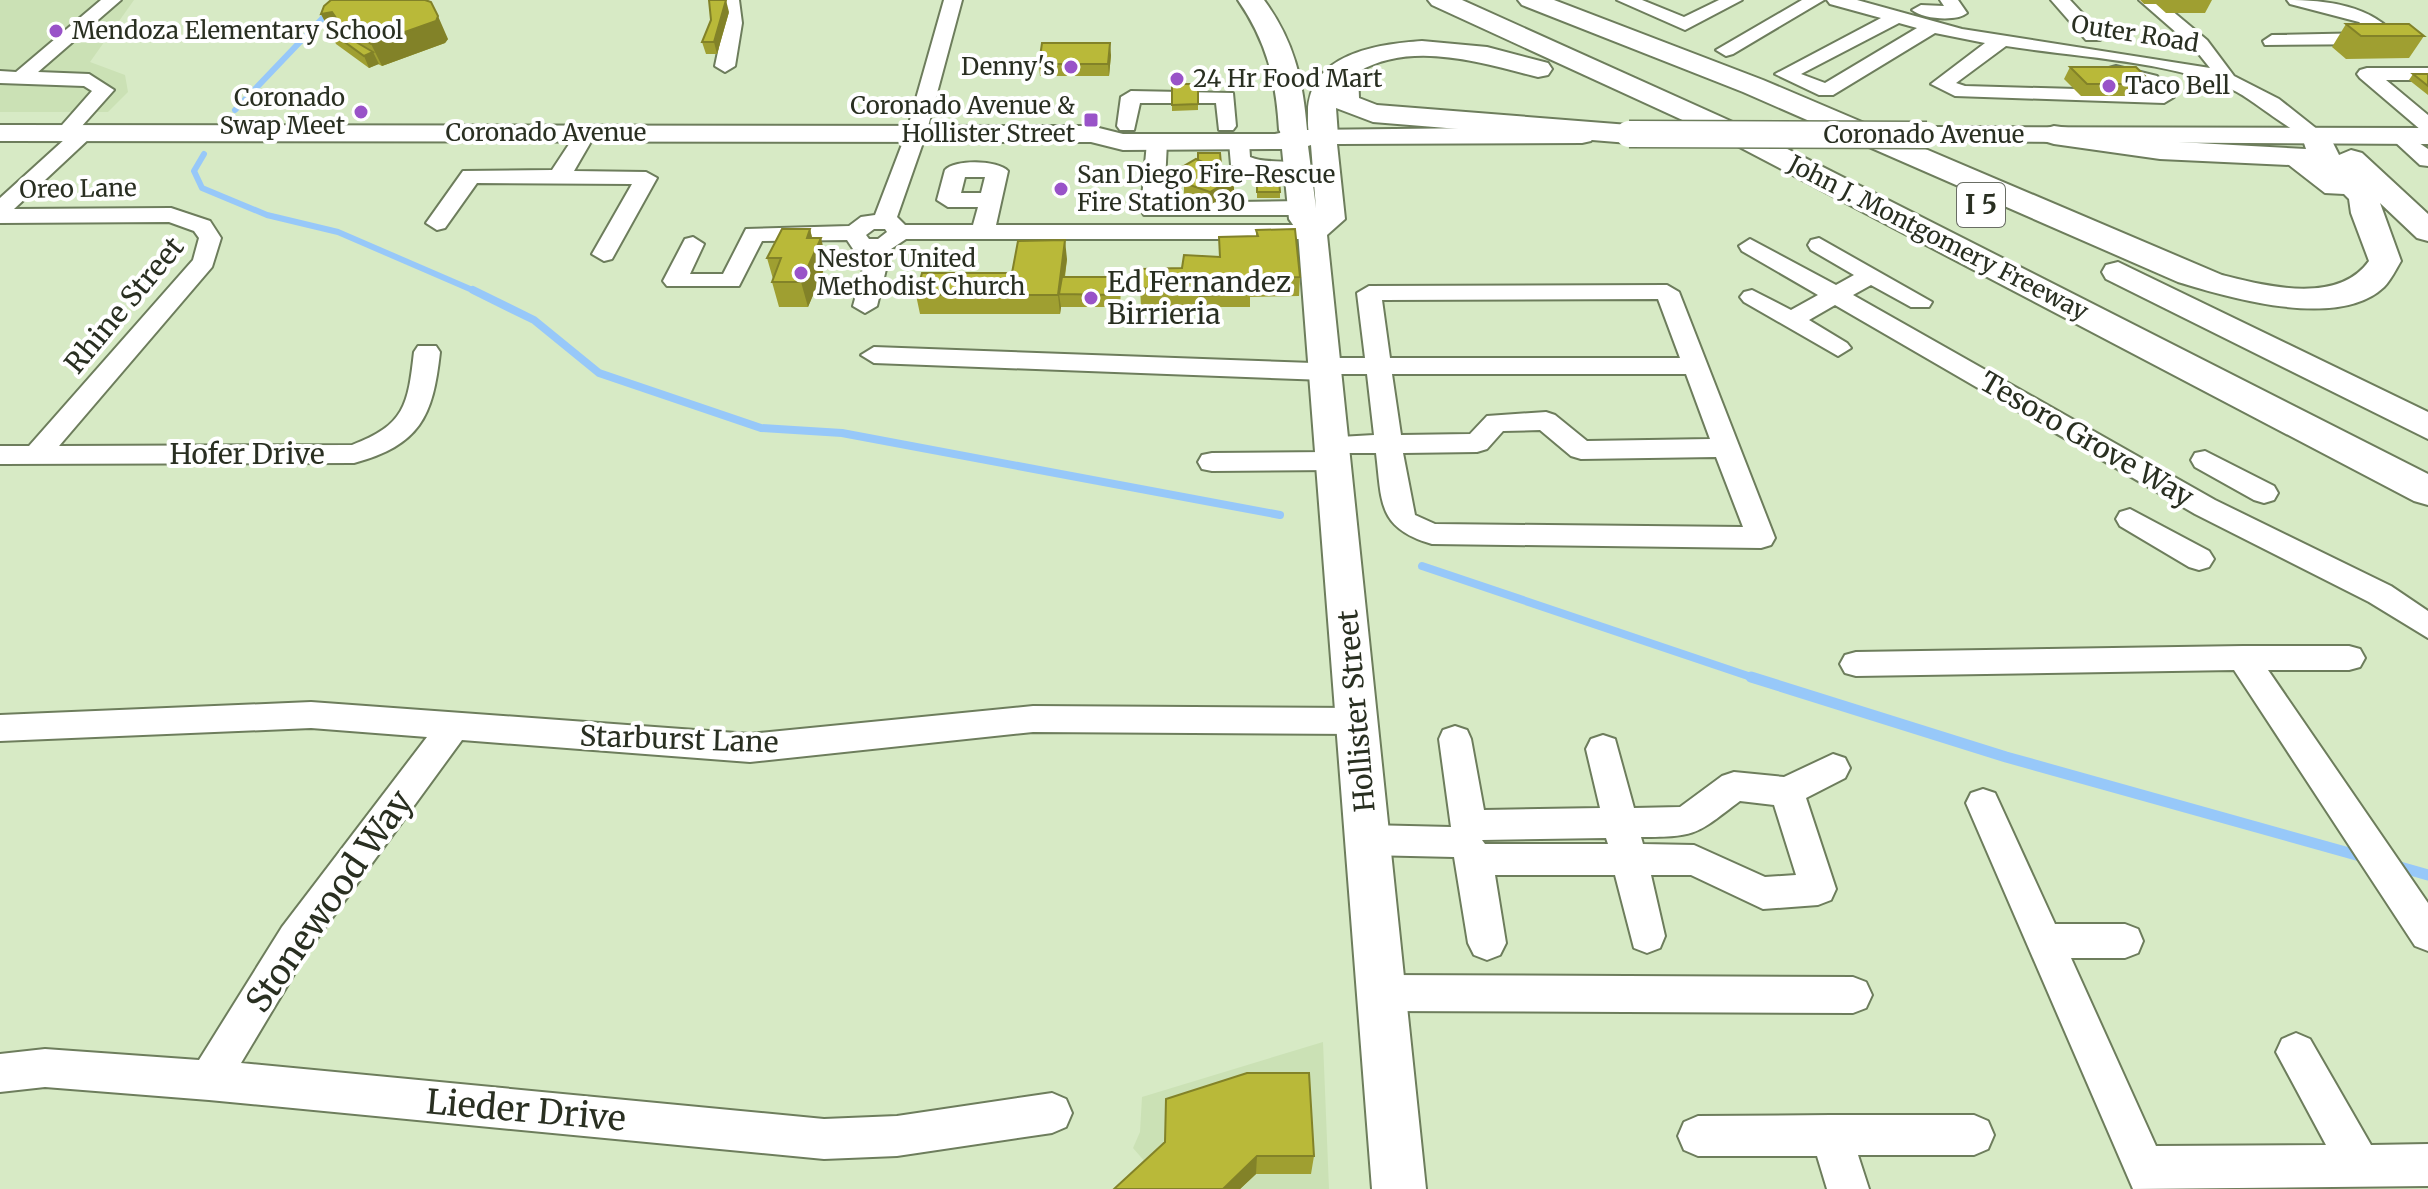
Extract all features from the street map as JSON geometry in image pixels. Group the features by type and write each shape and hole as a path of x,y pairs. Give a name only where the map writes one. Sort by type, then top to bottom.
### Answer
{"highway":[{"path":"1251,0 1283,51 1304,135"},
{"name":"John J. Montgomery Freeway","path":"1441,0 1736,134 2428,491"},
{"path":"1528,0 1767,92 2149,258 2237,289 2307,297 2362,287 2381,271 2385,261 2379,238 2363,211 2297,156 2160,150 2054,135"},
{"name":"John J. Montgomery Freeway","path":"1528,0 1831,134 2011,219 2428,427"},
{"path":"1304,135 1333,78 1380,55 1427,48 1461,49 1510,58 1642,108 2144,344"},
{"path":"1344,71 1344,97 1348,104 1373,113 1629,134"},
{"path":"2317,137 2323,157 2365,197 2363,211"},
{"path":"2317,137 2349,157 2428,231"}],"main road":[{"name":"Coronado Avenue","path":"0,133 1091,134 1127,126 1232,134 1304,135 2428,136"},
{"name":"Coronado Avenue","path":"1091,134 1123,142 1157,142 1232,134"},
{"name":"Hollister Street","path":"1304,135 1298,170 1325,369 1399,1189"},
{"path":"1304,135 1331,219 1307,220"}],"street":[{"path":"10,77 112,0"},
{"path":"725,66 733,23 730,0"},
{"path":"865,306 953,0"},
{"path":"1626,0 1685,24 1733,0"},
{"path":"1726,50 1815,0"},
{"name":"Outer Road","path":"1836,0 1894,9 1931,27 2002,40 2047,56 2189,68 2225,77 2249,87 2317,137"},
{"path":"1931,27 1826,91 1785,74 1894,9 1958,13 1949,0"},
{"path":"2060,0 2093,36"},
{"path":"2148,0 2171,23 2185,30 2214,55 2225,77"},
{"path":"2272,41 2389,38 2366,18 2296,0"},
{"path":"2002,40 1941,84 1962,92 2164,97 2150,80 2140,75 2047,56"},
{"path":"2428,74 2367,74 2428,126"},
{"path":"0,213 75,133 104,90 89,80 10,77"},
{"path":"2389,93 2428,93"},
{"path":"559,177 586,133"},
{"path":"1232,134 1239,160 1261,170 1298,170"},
{"path":"2401,137 2428,160"},
{"path":"1157,142 1152,210 1307,220"},
{"path":"437,223 471,176 646,178 604,254"},
{"path":"983,232 991,200"},
{"name":"Oreo Lane","path":"0,213 157,213"},
{"name":"Rhine Street","path":"36,455 209,254 210,238 202,226 184,217 157,213"},
{"path":"693,244 675,281 731,281 754,234 854,233 869,222 888,233 1307,220"},
{"path":"1819,245 1920,302"},
{"name":"Tesoro Grove Way","path":"1750,246 2205,507 2380,594 2428,626"},
{"path":"1791,320 1871,275"},
{"path":"1667,292 1693,366 1761,538 1432,534 1405,522 1397,509 1376,367 1369,293 1667,292"},
{"path":"1752,297 1838,348"},
{"name":"Hofer Drive","path":"0,455 354,454 386,443 409,424 422,403 427,352"},
{"path":"874,355 1325,369 1693,366"},
{"path":"1212,462 1332,452 1387,443 1477,443 1496,422 1546,421 1581,450 1724,448"},
{"path":"2205,460 2264,493"},
{"path":"2130,519 2199,559"},
{"path":"2243,658 2422,924"},
{"path":"1856,664 2349,658"},
{"name":"Starburst Lane","path":"0,728 311,715 750,748 1033,719 1357,721"},
{"name":"Stonewood Way","path":"209,1080 295,939 453,727"},
{"path":"1455,739 1487,943"},
{"path":"1603,749 1647,936"},
{"path":"1469,842 1621,824 1686,822 1734,786 1787,792 1833,768"},
{"path":"1367,840 1469,842 1630,859 1694,860 1763,893 1818,889 1787,792"},
{"path":"1983,803 2149,1178 2222,1178 2360,1165 2428,1165"},
{"path":"2044,941 2125,941"},
{"path":"1381,993 1853,995"},
{"path":"2296,1052 2360,1165"},
{"name":"Lieder Drive","path":"0,1073 45,1068 209,1080 824,1139 897,1136 1052,1113"},
{"path":"1831,1135 1848,1189"},
{"path":"1698,1136 1974,1135"}],"shaded area":[{"name":"Mendoza Elementary School","path":"0,0 134,0 90,62 125,75 128,92 108,112 0,112"},
{"path":"1323,1042 1329,1189 1118,1189 1146,1163 1133,1148 1140,1132 1142,1097"}],"building":[{"path":"331,0 425,0 431,2 438,16 436,21 371,44 341,25 332,12 321,14"},
{"path":"709,0 726,0 714,42 702,42 711,20"},
{"path":"337,22 346,36 373,52 364,56 331,32 327,25"},
{"path":"2346,24 2409,24 2424,36 2361,36"},
{"path":"1042,43 1110,43 1108,64 1039,64"},
{"path":"2070,67 2136,67 2153,84 2087,84"},
{"path":"2413,74 2428,74 2428,86"},
{"path":"1172,84 1198,84 1198,104 1172,105"},
{"path":"1198,153 1220,153 1221,164 1198,160"},
{"path":"1196,159 1234,178 1210,192 1184,183 1193,178 1177,170"},
{"path":"1257,179 1279,179 1280,192 1257,192"},
{"path":"782,229 810,229 807,238 821,238 801,282 772,282 781,258 767,258"},
{"path":"1295,229 1300,277 1249,278 1250,288 1219,288 1219,295 1200,296 1200,289 1140,288 1142,269 1182,268 1184,255 1220,257 1219,237 1258,236 1256,230"},
{"path":"1065,240 1058,295 916,295 922,273 1012,273 1018,241"},
{"path":"1062,277 1120,277 1119,295 1059,294"},
{"path":"1247,1073 1309,1073 1314,1156 1257,1156 1223,1189 1114,1189 1165,1142 1166,1099"}],"waterway":[{"path":"235,110 340,0"},
{"path":"204,154 194,171 202,188 267,215 338,232 477,292"},
{"path":"473,290 534,320 599,373 761,428 842,433 1280,515"},
{"path":"1422,566 1752,677"},
{"path":"1752,677 2006,757 2367,858"},
{"path":"1752,677 1757,679"},
{"path":"2393,865 2428,875"}],"place":[{"name":"Mendoza Elementary School","path":"56,31"},
{"name":"Denny's","path":"1071,67"},
{"name":"24 Hr Food Mart","path":"1177,79"},
{"name":"Taco Bell","path":"2109,86"},
{"name":"Coronado Swap Meet","path":"361,112"},
{"name":"Coronado Avenue & Hollister Street","path":"1091,120"},
{"name":"San Diego Fire-Rescue Fire Station 30","path":"1061,189"},
{"name":"Nestor United Methodist Church","path":"801,273"},
{"name":"Ed Fernandez Birrieria","path":"1091,298"}]}
